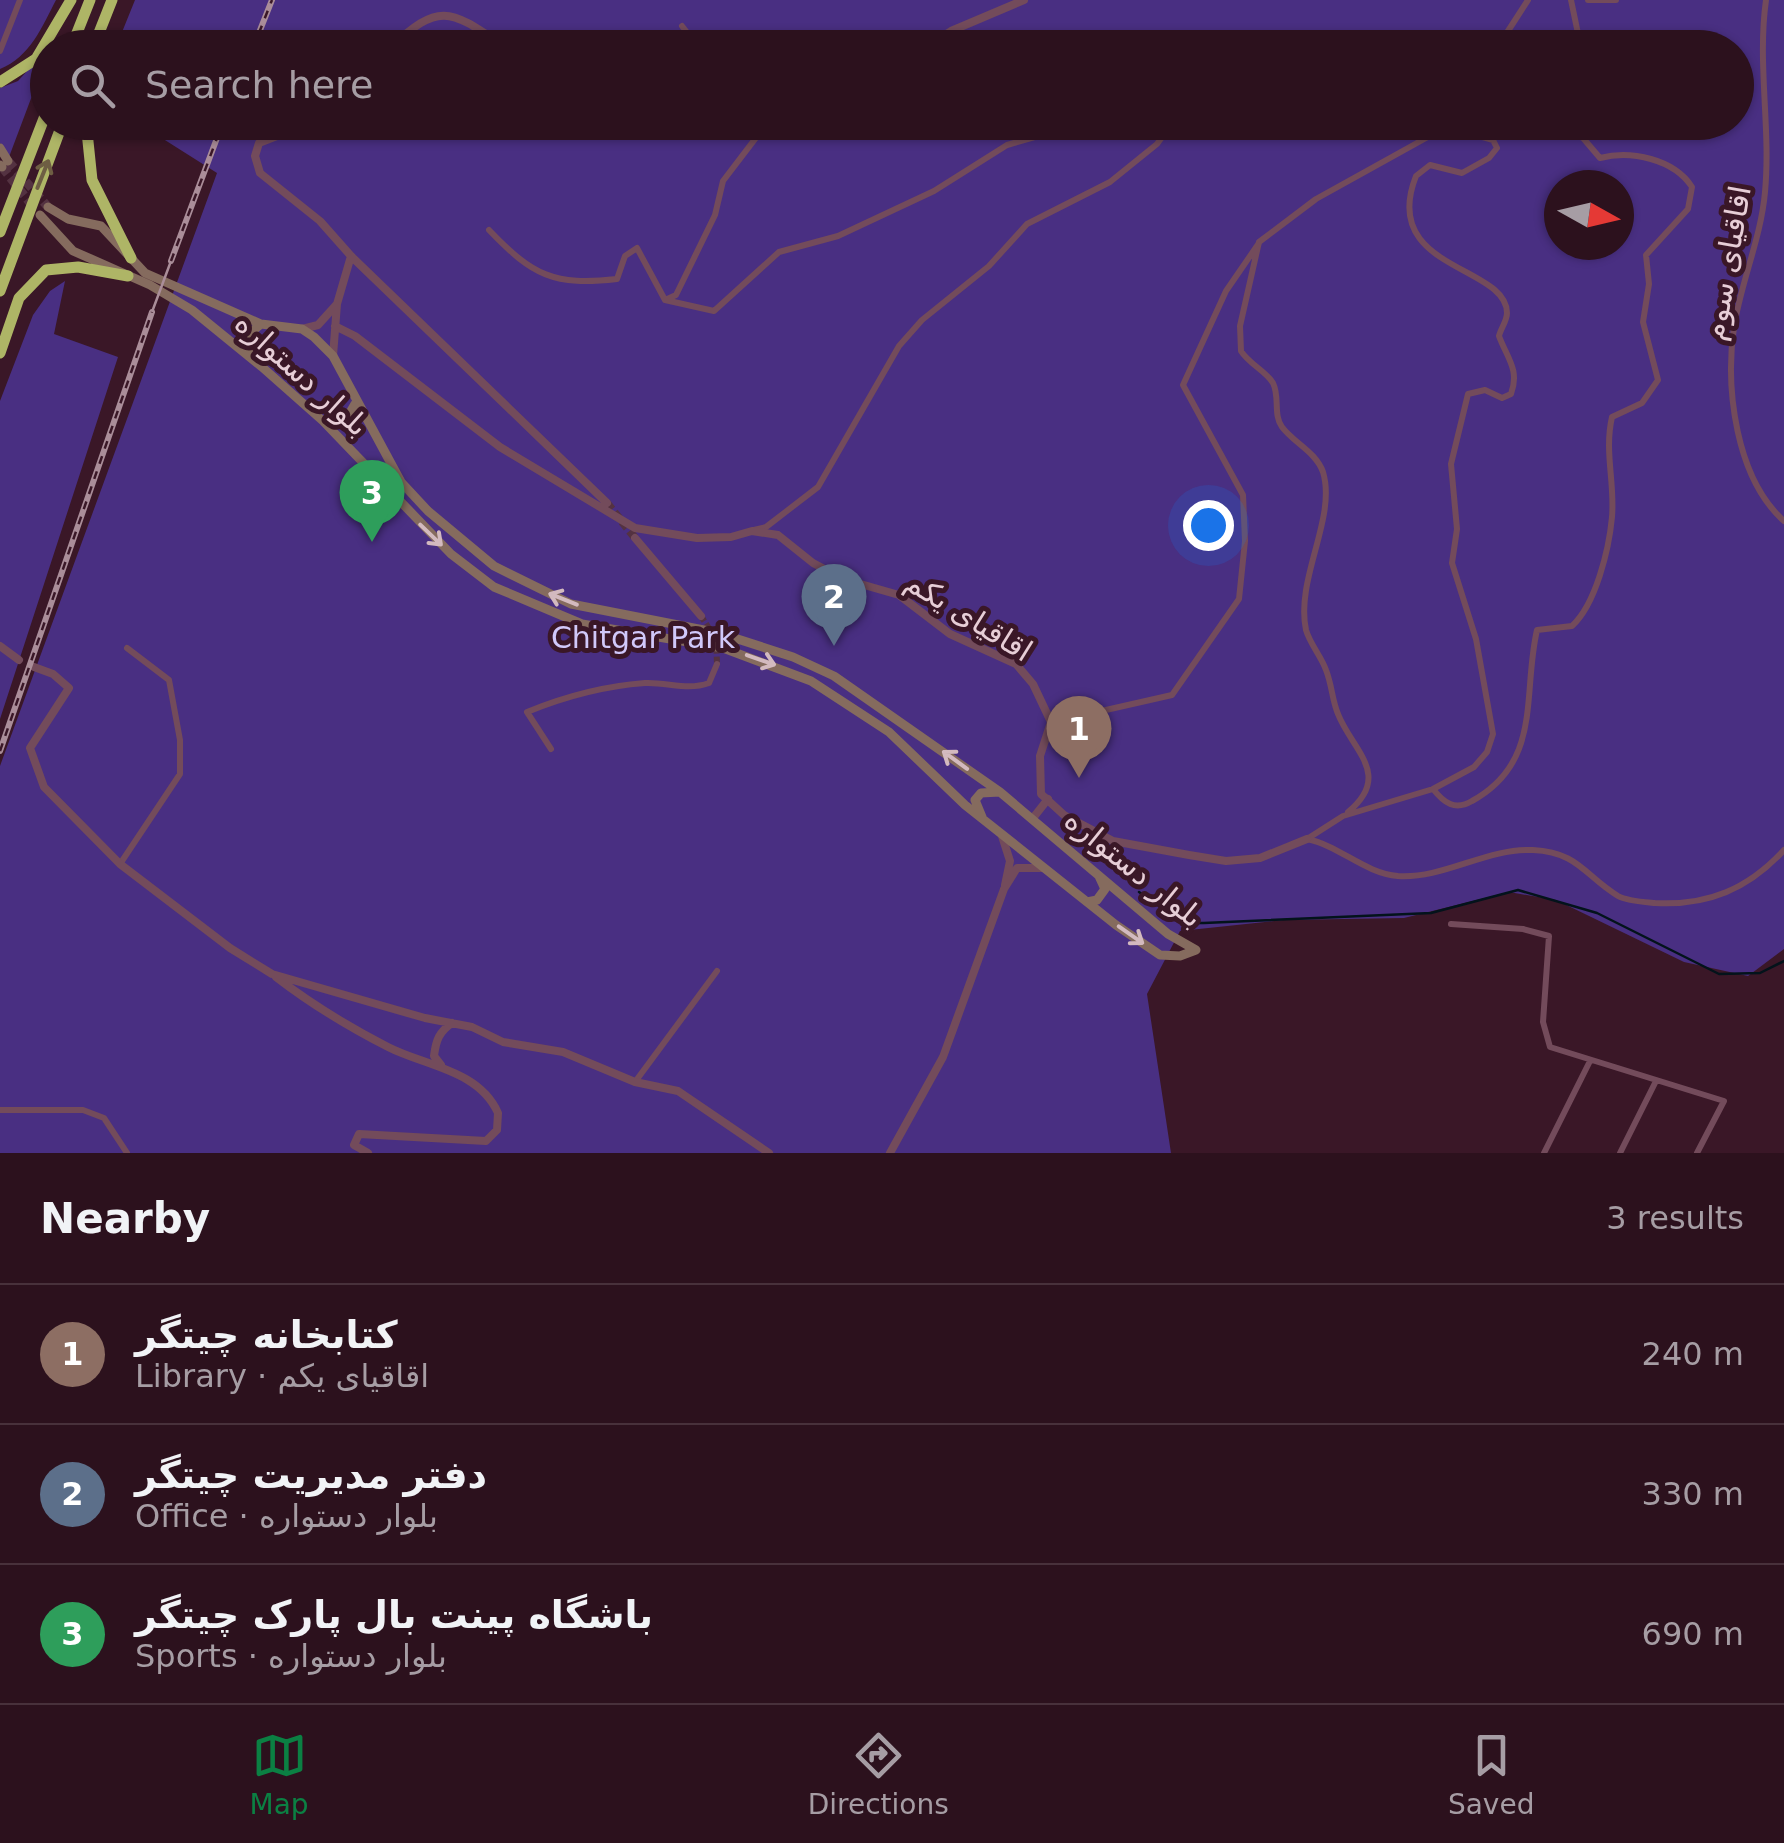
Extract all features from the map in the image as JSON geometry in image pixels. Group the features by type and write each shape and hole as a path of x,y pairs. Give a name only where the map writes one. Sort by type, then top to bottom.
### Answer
{"highway":[{"path":"53,30 71,0"},
{"path":"79,30 90,0"},
{"path":"103,30 114,0"},
{"path":"0,82 30,63"},
{"path":"0,232 36,140"},
{"path":"0,292 56,140"},
{"path":"88,140 92,180 131,258"},
{"path":"0,353 20,298 46,270 78,267 128,276"}],"main road":[{"path":"0,148 3,164"},
{"name":"بلوار دستواره","path":"44,211 101,226 131,258 144,273 260,324 302,329 332,356 401,482 428,511 494,566 572,604 719,633 793,657 834,676 1000,792 1168,934 1196,950 1180,956 1160,955 983,819 889,732 811,680 723,648 582,624 494,587 439,543 323,421 262,367 192,310 150,285 74,250 56,235 44,211"},
{"path":"260,324 244,338 246,349 262,367"},
{"path":"323,421 344,423 355,404"},
{"path":"983,819 975,800 981,793 1000,792"},
{"path":"1088,902 1097,900 1105,889 1098,874"}],"street":[{"path":"0,51 20,0"},
{"path":"953,30 1024,0"},
{"path":"1509,30 1528,0"},
{"path":"1571,0 1577,30"},
{"path":"1588,0 1616,0"},
{"name":"اقاقیای سوم","path":"1766,0 1761,47 1765,195 1734,327 1732,362 1749,472 1766,505 1784,521"},
{"path":"434,5 456,8 484,30"},
{"path":"404,30 420,8"},
{"path":"682,26 685,30"},
{"path":"264,140 259,142 255,156 260,174 320,221 351,256 606,503"},
{"path":"665,300 676,295 715,214 723,181 754,140"},
{"path":"665,300 714,310 779,252 838,236 934,191 1006,146 1026,140"},
{"path":"335,326 344,328 500,447 634,528 696,538 731,538 766,526 818,487 899,346 922,320 989,266 1027,224 1110,182 1161,140"},
{"path":"1075,716 1172,695 1239,599 1245,541 1244,495 1183,385 1226,292 1259,242 1316,199 1422,140"},
{"path":"1343,816 1433,789 1474,766 1486,752 1492,734 1476,640 1452,562 1457,529 1451,464 1468,394 1484,390 1502,398 1510,394 1515,381 1499,336 1508,317 1504,302 1483,278 1460,273 1439,258 1413,222 1410,205 1416,176 1430,166 1462,174 1489,158 1496,148 1492,140"},
{"path":"1433,789 1450,805 1462,806 1476,799 1510,764 1530,717 1529,681 1537,630 1572,626 1588,603 1612,516 1606,450 1612,417 1642,403 1658,380 1643,322 1649,284 1646,256 1692,201 1692,188 1684,175 1620,152 1600,158 1585,140"},
{"path":"490,230 512,254 554,281 617,279 625,256 637,248 665,300"},
{"path":"1033,818 1048,799 1064,816 1113,840 1226,860 1260,858 1307,839 1343,816 1360,802 1368,785 1361,750 1339,719 1326,667 1307,632 1304,607 1325,498 1323,472 1316,459 1280,425 1274,384 1247,361 1239,339 1259,242"},
{"path":"332,356 337,304 351,256"},
{"path":"302,329 318,325 337,304"},
{"name":"اقاقیای یکم","path":"752,531 778,534 813,563 843,579 899,595 950,634 1016,664 1033,684 1050,722 1038,780 1040,794 1048,799"},
{"path":"635,538 701,616"},
{"path":"0,646 19,660"},
{"path":"120,864 180,774 180,740 169,680 127,648"},
{"path":"550,749 527,712 572,694 649,683 694,688 709,682 717,664"},
{"path":"34,667 53,674 68,688 34,736 30,748 34,766 44,787 120,864 309,1002 389,1048 442,1066 478,1088 494,1104 499,1120 492,1138 359,1134 354,1146 368,1153"},
{"path":"1050,834 1064,816"},
{"path":"998,830 1008,847 1004,889"},
{"path":"1307,839 1328,843 1372,870 1400,876 1431,872 1492,854 1532,850 1569,856 1620,897 1680,904 1715,900 1784,850"},
{"path":"890,1153 943,1058 1004,889 1018,868 1046,868"},
{"path":"1451,924 1522,928 1550,936 1545,1037 1560,1054 1724,1101 1697,1153"},
{"path":"635,1082 717,971"},
{"path":"272,974 472,1026 502,1042 563,1052 635,1082 678,1091 769,1153"},
{"path":"442,1066 434,1056 436,1043 452,1023"},
{"path":"1544,1153 1590,1063"},
{"path":"1620,1153 1656,1081"},
{"path":"0,1110 83,1110 104,1118 127,1153"}],"green space":[{"path":"0,0 56,0 41,30 30,30 27,49 0,69"},
{"name":"Chitgar Park","path":"135,0 1784,0 1784,949 1748,976 1684,962 1556,900 1509,892 1404,918 1283,920 1180,931 1147,994 1171,1153 0,1153 0,766 217,173 165,140 1754,140 1754,30 123,30"},
{"path":"30,68 30,101 9,157 0,143 0,88 18,81"},
{"path":"65,281 54,334 118,357 0,719 0,401 33,315 50,291"}],"waterway":[{"path":"1139,892 1184,923 1204,923 1431,913 1518,890 1597,913 1719,974 1760,973 1784,961"}],"tunnel":[{"path":"8,161 48,207"},
{"path":"2,167 34,208"},
{"path":"607,503 635,538"},
{"path":"701,616 716,639 717,664"}],"tram line":[{"path":"152,312 171,261"}],"railway":[{"path":"260,30 272,0"},
{"path":"171,261 216,140"},
{"path":"0,751 152,312"}],"place":[{"name":"باشگاه پینت بال پارک چیتگر","path":"372,542"},
{"name":"دفتر مدیریت چیتگر","path":"834,646"},
{"name":"کتابخانه چیتگر","path":"1079,778"}]}
